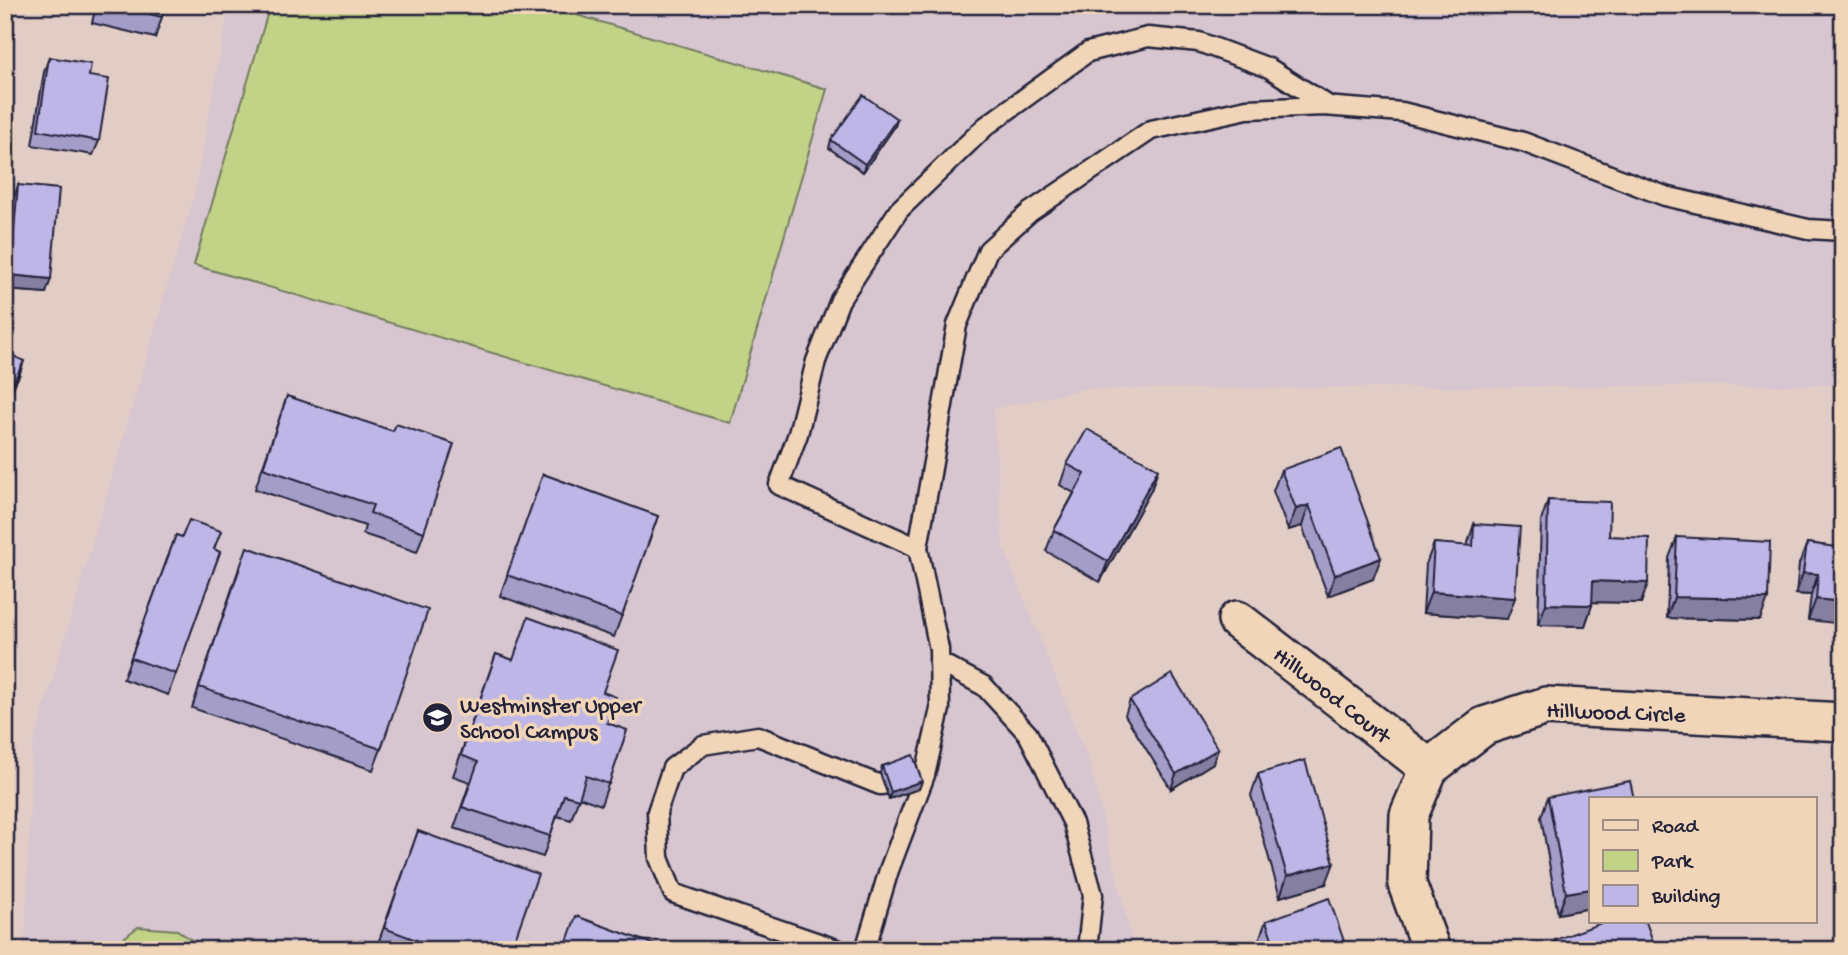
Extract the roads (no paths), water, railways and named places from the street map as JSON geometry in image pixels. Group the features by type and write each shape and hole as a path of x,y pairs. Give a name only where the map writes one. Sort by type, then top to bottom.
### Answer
{"street":[{"name":"Hillwood Court","path":"1237,620 1429,768"},
{"name":"Hillwood Circle","path":"1431,950 1407,884 1409,815 1429,768 1484,726 1546,706 1843,722"}],"lane":[{"path":"918,548 779,485 798,434 816,361 840,300 899,210 986,126 1088,52 1148,37 1199,43 1269,68 1329,106"},
{"path":"865,950 889,870 925,775 940,709 939,649 918,548 957,325 988,250 1030,212 1151,130 1247,109 1329,106 1402,112 1523,142 1665,196 1808,229 1843,231"},
{"path":"939,662 984,686 1028,734 1073,823 1093,895 1087,950"},
{"path":"839,950 673,893 659,858 657,812 672,768 703,746 758,736 880,785 907,782 926,767"}],"place":[{"name":"Westminster Upper School Campus","path":"437,717"}]}
